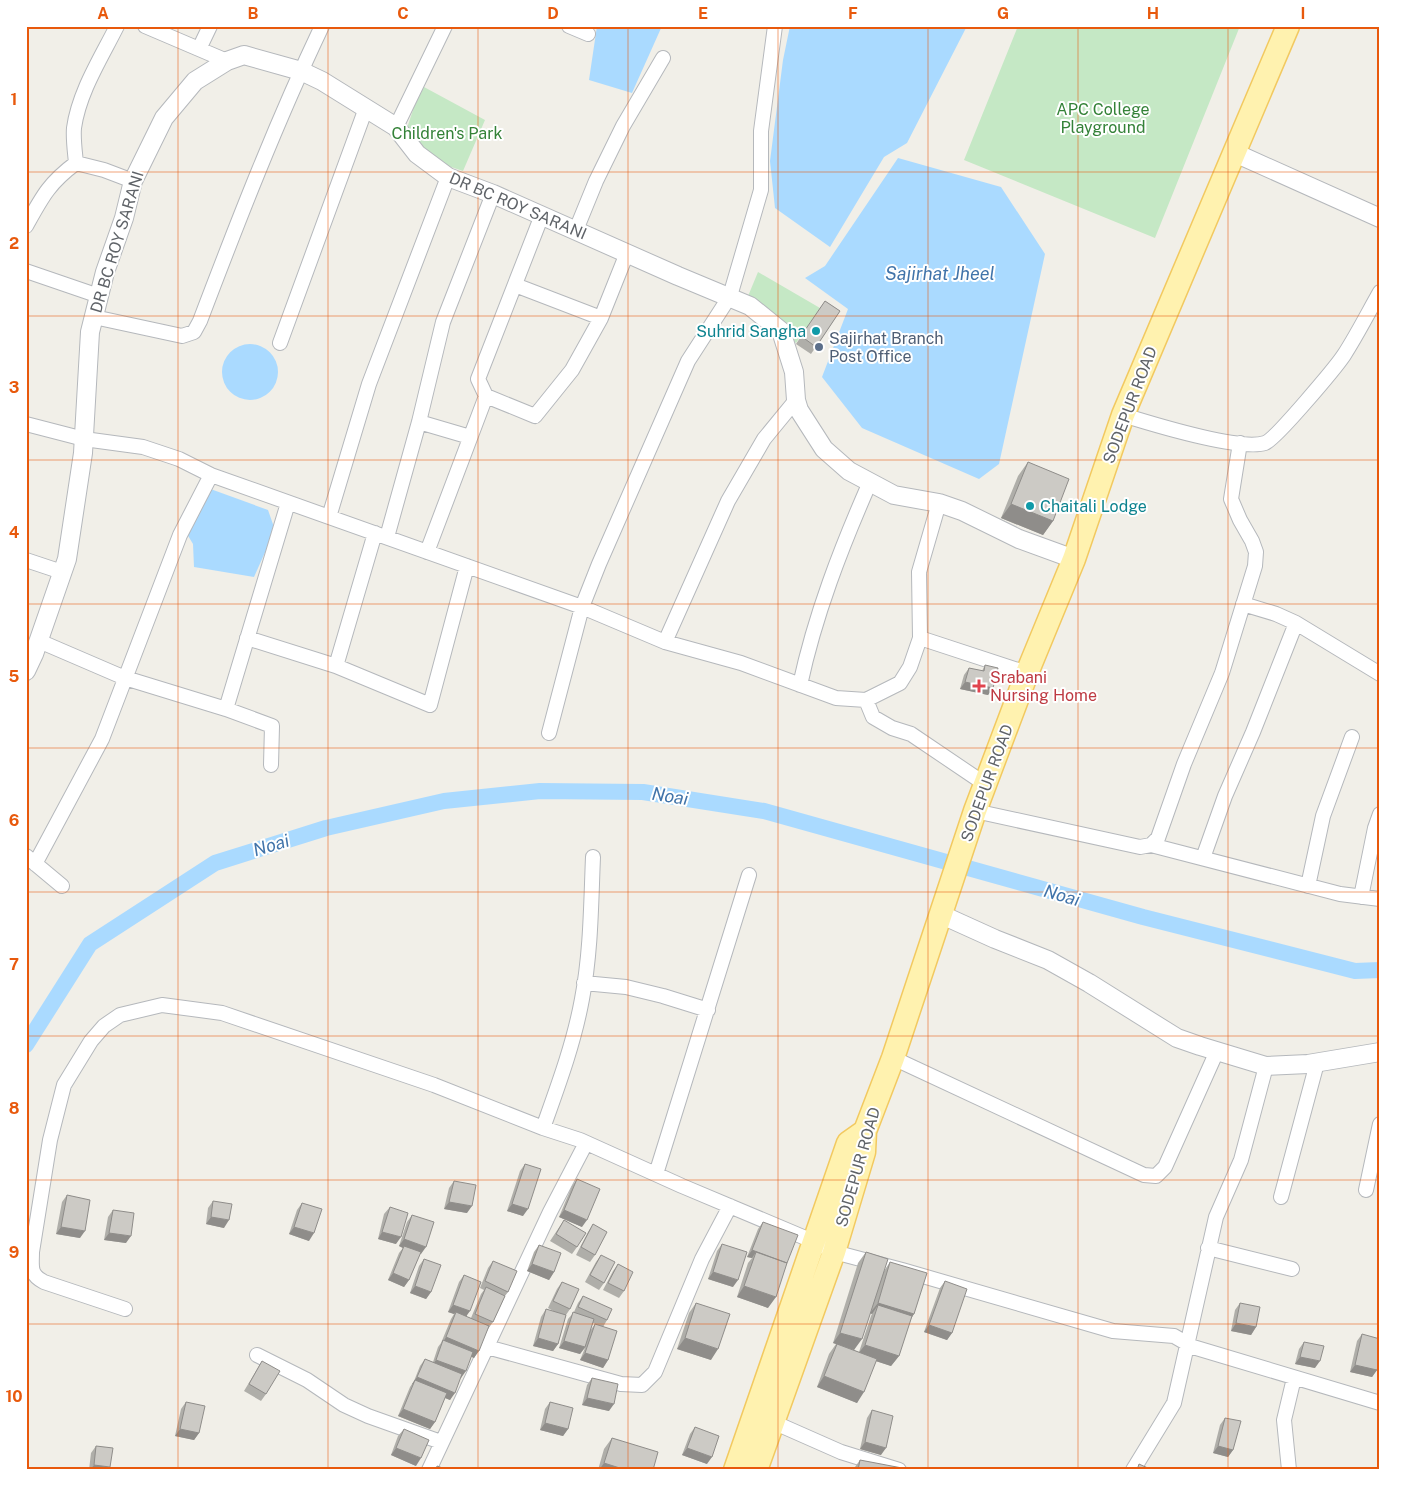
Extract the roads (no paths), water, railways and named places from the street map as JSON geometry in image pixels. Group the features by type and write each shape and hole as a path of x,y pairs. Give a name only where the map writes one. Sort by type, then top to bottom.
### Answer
{"main road":[{"name":"SODEPUR ROAD","path":"756,1470 773,1422 824,1247 864,1152 865,1131 893,1058 975,811 1027,673 1074,558 1123,415 1288,26"},
{"path":"735,1470 824,1247"}],"street":[{"path":"76,163 74,129 78,110 86,88 117,26"},
{"path":"145,26 228,61"},
{"path":"199,49 210,26"},
{"path":"94,317 182,336 194,332 200,321 254,177 322,26"},
{"path":"396,127 445,26"},
{"path":"569,26 588,34"},
{"path":"549,733 582,607 599,564 688,361 730,296 761,190 761,130 775,26"},
{"name":"DR BC ROY SARANI","path":"26,671 39,641 67,559 83,453 90,332 133,181 164,118 195,81 228,61 244,55 301,71 322,81 396,127 416,154 448,177 493,194 750,306 781,331 794,372 796,400 799,410 824,449 849,471 894,495 940,503 962,510 1018,539 1074,558"},
{"path":"576,230 596,181 622,126 663,58"},
{"path":"280,344 366,108"},
{"path":"1235,152 1380,218"},
{"path":"26,226 43,195 59,175 76,163 104,170 133,181"},
{"path":"329,517 369,384 448,177"},
{"path":"336,666 419,422 443,322 493,194"},
{"path":"542,215 478,379 486,396 535,416 572,370 601,318 627,253"},
{"path":"26,271 99,296"},
{"path":"514,285 601,318"},
{"path":"1123,415 1226,442 1250,445 1266,443 1280,432 1343,357 1380,292"},
{"path":"428,552 486,396"},
{"path":"665,642 728,501 764,439 796,400"},
{"path":"419,422 470,437"},
{"path":"26,424 84,439 143,447 179,459 211,475 582,607 665,642 741,663 836,698 866,700 900,683 910,667 920,638 919,572 940,503"},
{"path":"1151,845 1158,838 1184,764 1222,672 1255,566 1256,552 1231,499 1240,444"},
{"path":"62,886 31,860 102,739 180,535 211,475"},
{"path":"800,685 809,645 835,569 870,482"},
{"path":"226,709 288,503"},
{"path":"26,560 62,572"},
{"path":"247,638 336,666 430,705 467,566"},
{"path":"1243,604 1276,614 1296,623 1380,674"},
{"path":"1202,858 1225,796 1253,732 1296,623"},
{"path":"920,638 1027,673"},
{"path":"39,641 125,678 226,709 272,726 271,765"},
{"path":"866,700 873,717 892,728 911,734 985,784"},
{"path":"1308,886 1323,816 1352,737"},
{"path":"975,811 1140,847 1151,845 1340,894 1380,899"},
{"path":"1361,897 1375,828 1380,814"},
{"path":"543,1128 574,1035 584,983 593,857"},
{"path":"656,1174 749,875"},
{"path":"944,907 995,939 1048,960 1178,1038 1217,1051 1266,1066 1317,1063 1380,1052"},
{"path":"584,983 626,987 664,996 708,1010"},
{"path":"124,1309 44,1282 35,1277 32,1270 32,1252 50,1140 64,1085 91,1041 104,1026 120,1015 162,1005 222,1013 434,1085 586,1143 824,1247 1112,1331 1174,1336 1193,1347 1380,1403"},
{"path":"893,1058 1144,1175 1156,1176 1165,1167 1217,1051"},
{"path":"1281,1196 1317,1063"},
{"path":"1133,1470 1174,1403 1186,1343 1216,1217 1241,1160 1266,1066"},
{"path":"1366,1190 1380,1124"},
{"path":"428,1470 550,1212 586,1143"},
{"path":"487,1347 621,1384 642,1385 655,1372 702,1259 730,1206"},
{"path":"1208,1248 1292,1269"},
{"path":"257,1355 307,1380 344,1405 368,1416 441,1442"},
{"path":"1289,1470 1284,1420 1294,1378"},
{"path":"773,1422 841,1452 899,1470"}],"water":[{"path":"597,26 662,26 632,93 589,80"},
{"path":"790,26 967,26 907,143 884,157 830,247 775,208 770,161 783,60"},
{"name":"Sajirhat Jheel","path":"898,158 1001,187 1045,254 999,464 979,479 862,428 822,377 848,309 805,278 825,266"},
{"path":"250,344 270,352 278,372 270,392 250,400 230,392 222,372 230,352"},
{"path":"205,487 268,510 275,530 254,577 194,567 193,544 184,529"}],"waterway":[{"name":"Noai","path":"26,1045 90,944 215,863 326,828 444,801 540,791 643,792 764,811 1143,917 1355,971 1380,970"}],"place":[{"name":"Suhrid Sangha","path":"816,331"},
{"name":"Sajirhat Branch Post Office","path":"819,347"},
{"name":"Chaitali Lodge","path":"1030,506"},
{"name":"Srabani Nursing Home","path":"979,686"}],"park label":[{"name":"APC College Playground","path":"1103,118"},
{"name":"Children's Park","path":"447,133"}]}
